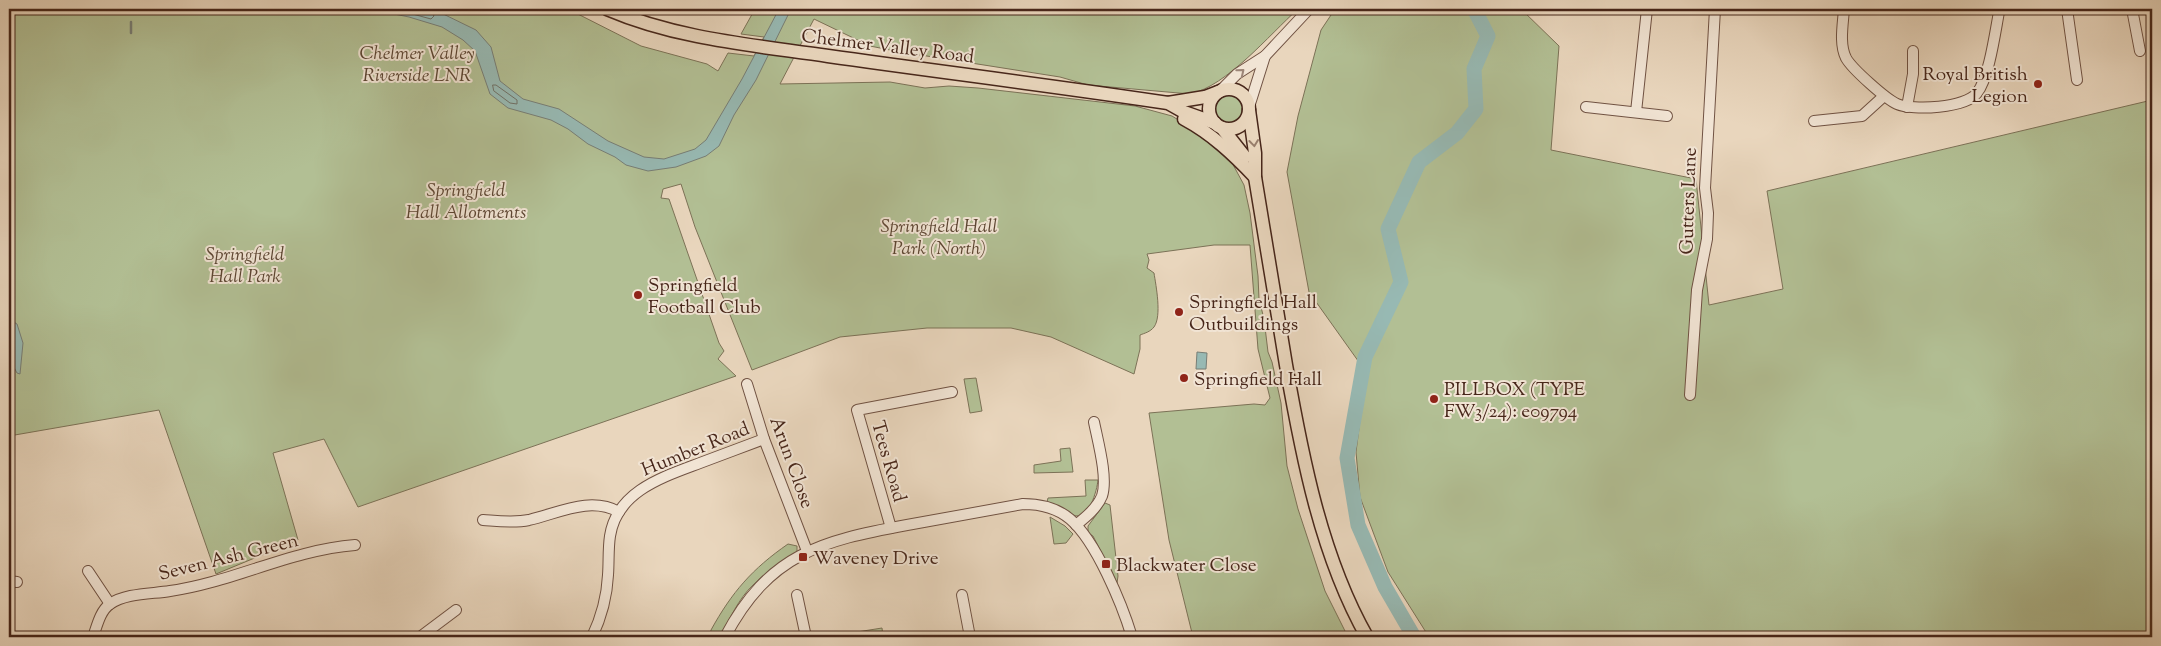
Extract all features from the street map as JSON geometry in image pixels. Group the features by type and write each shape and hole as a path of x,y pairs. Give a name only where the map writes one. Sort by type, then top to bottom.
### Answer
{"main road":[{"name":"Chelmer Valley Road","path":"607,9 652,25 720,42 1168,103 1205,97 1219,92"},
{"path":"1255,177 1239,148 1210,116 1209,107 1212,99 1219,92 1229,89 1240,92 1246,98 1249,108 1255,153 1255,177 1293,404 1311,491 1326,541 1345,589 1368,637"},
{"path":"1135,98 1151,107 1169,112 1196,125 1229,150 1255,177"},
{"name":"Chelmer Valley Road","path":"1168,103 1184,112 1219,126"},
{"path":"1219,126 1231,129 1242,124 1247,117 1249,108"}],"street":[{"path":"1219,92 1237,74 1264,56 1309,9"},
{"path":"1636,112 1648,9"},
{"name":"Gutters Lane","path":"1690,395 1697,290 1707,239 1708,212 1706,188 1715,9"},
{"path":"1844,9 1842,43 1850,65 1884,96 1907,107 1954,105 1965,102 1974,96 1984,78 1999,12"},
{"path":"2067,9 2077,80"},
{"path":"2132,9 2140,51"},
{"path":"1907,107 1913,74 1913,51"},
{"path":"1249,108 1264,56"},
{"path":"1814,121 1862,116 1884,96"},
{"path":"1586,107 1668,116"},
{"name":"Arun Close","path":"747,384 764,439 808,551"},
{"name":"Tees Road","path":"891,528 857,410 952,392"},
{"path":"1076,525 1096,505 1102,495 1104,484 1094,422"},
{"name":"Humber Road","path":"592,637 604,606 610,534 619,512 637,492 657,479 764,439"},
{"path":"483,520 528,520 589,504 604,505 619,512"},
{"path":"725,637 739,612 759,586 790,561 808,551 843,538 891,528 1024,504 1036,504 1060,512 1076,525 1089,544 1112,586 1132,637"},
{"name":"Seven Ash Green","path":"110,604 126,598 195,586 326,549 355,545"},
{"path":"88,571 110,604 100,618 93,637"},
{"path":"797,595 806,637"},
{"path":"962,595 970,637"},
{"path":"420,637 456,610"}],"green space":[{"path":"9,9 568,9 641,46 707,64 718,71 728,53 754,56 764,37 741,34 755,9 1298,9 1233,70 1204,89 1190,94 1088,85 1060,77 895,51 870,46 814,19 780,84 890,82 925,88 949,86 978,88 1135,106 1172,116 1206,137 1230,159 1244,185 1250,213 1259,299 1264,319 1268,352 1281,403 1287,466 1298,509 1325,591 1348,637 1193,637 1169,540 1149,413 1254,404 1265,405 1270,398 1258,349 1250,245 1214,245 1147,254 1149,260 1147,268 1154,273 1158,316 1154,327 1140,335 1140,349 1134,374 1051,337 1011,328 927,328 840,337 752,370 695,227 681,184 663,189 661,198 669,199 719,343 724,351 718,359 736,376 358,507 324,439 273,453 298,540 216,574 159,410 9,436"},
{"path":"1335,9 1521,9 1559,46 1551,150 1696,179 1709,305 1783,289 1767,191 2152,100 2152,637 1429,637 1388,572 1360,497 1356,452 1366,372 1309,292 1287,172 1298,116 1321,30"},
{"path":"1229,95 1239,99 1243,109 1239,119 1229,123 1219,119 1215,109 1219,99"},
{"path":"976,378 982,411 970,413 964,379"},
{"path":"1070,448 1073,472 1034,473 1034,465 1061,461 1060,449"},
{"path":"1085,480 1098,480 1091,504 1084,514 1079,516 1073,515 1047,502 1048,498 1086,496"},
{"path":"1105,503 1110,505 1118,576 1117,583 1093,536 1088,533 1088,526"},
{"path":"1050,517 1065,526 1073,534 1066,543 1054,544"},
{"path":"788,544 797,546 797,553 753,585 739,603 720,637 710,637 711,630 719,616 744,582 775,553"},
{"path":"882,628 883,637 858,637 857,632"}],"water":[{"path":"369,9 433,9 476,30 491,47 500,81 523,99 559,109 608,141 644,157 664,159 695,149 706,140 742,79 779,9 791,9 756,80 734,115 719,146 706,156 676,167 648,171 626,165 615,157 588,144 568,129 551,120 508,108 490,94 475,51 463,40 442,27 409,17"},
{"path":"9,319 17,324 23,343 20,374 17,373 9,358"},
{"path":"1197,352 1207,353 1206,369 1196,369"}],"waterway":[{"path":"1414,637 1385,587 1358,525 1347,458 1365,357 1401,282 1388,229 1419,162 1457,133 1476,109 1474,69 1488,36 1474,9"},
{"path":"131,22 131,33"}],"place":[{"name":"Royal British Legion","path":"2038,84"},
{"name":"Springfield Football Club","path":"638,295"},
{"name":"Springfield Hall Outbuildings","path":"1179,312"},
{"name":"Springfield Hall","path":"1184,378"},
{"name":"PILLBOX (TYPE FW3/24): e09794","path":"1434,399"},
{"name":"Waveney Drive","path":"803,557"},
{"name":"Blackwater Close","path":"1106,564"}],"park label":[{"name":"Chelmer Valley Riverside LNR","path":"417,63"},
{"name":"Springfield Hall Allotments","path":"466,200"},
{"name":"Springfield Hall Park (North)","path":"939,236"},
{"name":"Springfield Hall Park","path":"245,264"}]}
